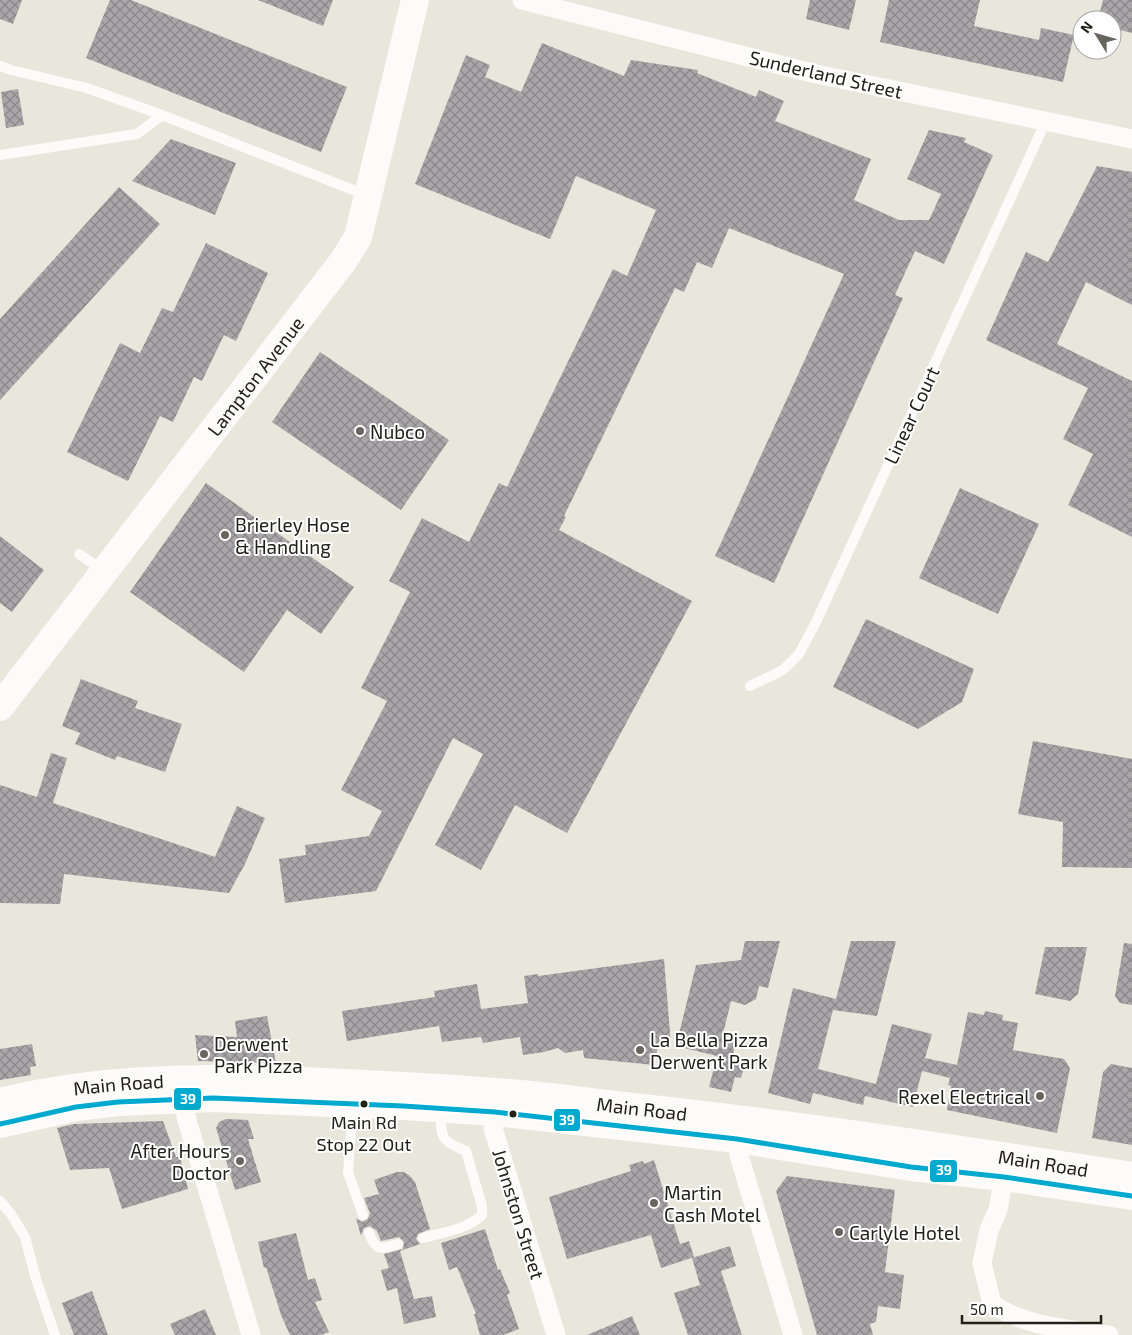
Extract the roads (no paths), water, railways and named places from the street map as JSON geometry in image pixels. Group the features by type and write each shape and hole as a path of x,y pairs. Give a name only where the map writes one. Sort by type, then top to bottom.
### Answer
{"main road":[{"name":"Lampton Avenue","path":"0,707 344,260 358,237 415,0"},
{"name":"Main Road","path":"0,1124 76,1107 262,1080 496,1102 738,1129 1005,1167 1132,1176"},
{"name":"Main Road","path":"0,1102 34,1093 92,1084 186,1090 213,1098 441,1108 496,1102"},
{"name":"Main Road","path":"1005,1167 1132,1196"}],"street":[{"name":"Sunderland Street","path":"522,0 816,74 1132,139"},
{"path":"186,1090 186,1118 251,1335"},
{"name":"Johnston Street","path":"496,1102 493,1128 556,1335"},
{"path":"738,1129 739,1154 793,1335"},
{"path":"1005,1167 998,1210 989,1230 982,1263 992,1304 1003,1312 1028,1321 1109,1335"}],"lane":[{"path":"0,66 87,88 162,115 368,196"},
{"path":"0,154 137,134 162,115"},
{"name":"Linear Court","path":"750,686 783,670 798,654 816,622 1046,122"},
{"path":"80,554 104,572"},
{"path":"353,1104 348,1172 363,1215"},
{"path":"423,1238 464,1227 474,1223 482,1215 482,1206 466,1151 447,1142 441,1134 441,1108"},
{"path":"0,1201 11,1214 25,1237 36,1279 55,1335"},
{"path":"369,1233 372,1242 378,1248 382,1249 398,1244"}],"place":[{"name":"Nubco","path":"360,431"},
{"name":"Brierley Hose & Handling","path":"225,535"},
{"name":"La Bella Pizza Derwent Park","path":"640,1050"},
{"name":"Derwent Park Pizza","path":"204,1054"},
{"name":"Rexel Electrical","path":"1040,1096"},
{"name":"Main Rd Stop 22 Out","path":"364,1104"},
{"name":"After Hours Doctor","path":"240,1161"},
{"name":"Martin Cash Motel","path":"654,1203"},
{"name":"Carlyle Hotel","path":"839,1232"}]}
